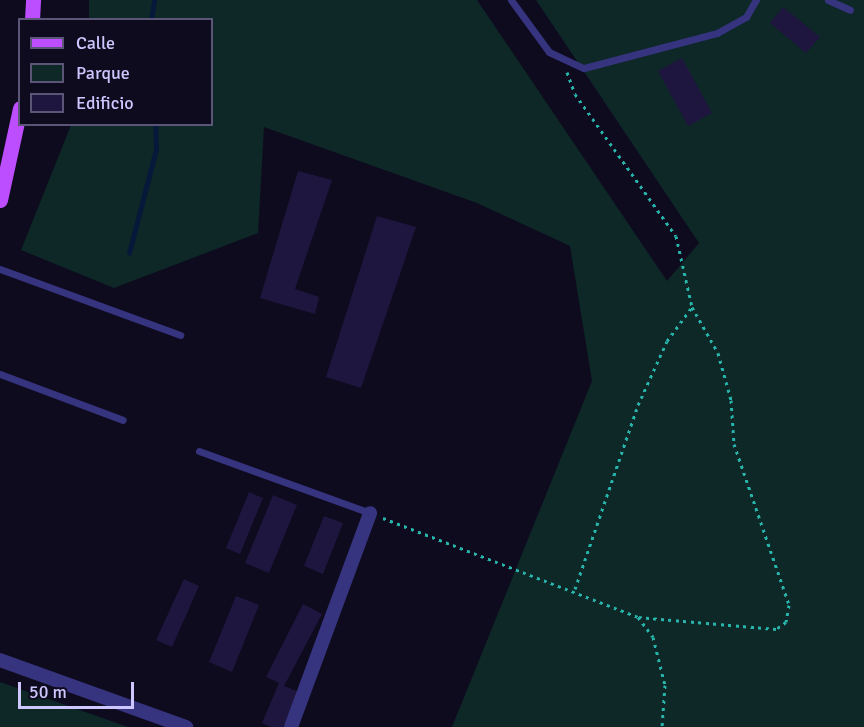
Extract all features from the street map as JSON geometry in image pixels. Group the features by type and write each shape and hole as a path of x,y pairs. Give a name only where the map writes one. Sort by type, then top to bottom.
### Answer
{"main road":[{"path":"32,18 33,0"},
{"path":"0,200 18,117"}],"street":[{"path":"291,727 370,513"},
{"path":"0,660 186,727"}],"lane":[{"path":"511,0 532,32 563,62 598,67 717,33 746,17 756,0"},
{"path":"828,0 850,10"},
{"path":"0,269 180,335"},
{"path":"0,374 123,420"},
{"path":"200,451 370,513"}],"path":[{"path":"370,513 575,589 638,616 776,629 789,616 786,589 734,444 724,372 692,307 676,236 575,94 563,62"},
{"path":"575,589 638,405 667,341 692,307"},
{"path":"638,616 653,637 664,685 662,727"}],"green space":[{"path":"89,0 477,0 667,281 699,243 536,0 864,0 864,727 452,727 592,381 570,246 477,203 264,127 258,233 114,288 21,250 71,126 213,126 213,18 89,18"},
{"path":"0,682 128,727 0,727"}],"building":[{"path":"783,7 820,37 806,53 770,23"},
{"path":"682,58 712,113 688,126 658,71"},
{"path":"298,171 332,180 295,289 319,297 315,314 260,298"},
{"path":"377,216 416,227 361,388 326,377"},
{"path":"249,492 263,498 240,554 226,548"},
{"path":"273,495 297,505 269,573 245,563"},
{"path":"324,516 343,523 323,574 304,566"},
{"path":"184,579 199,586 172,647 156,640"},
{"path":"236,596 259,605 232,672 209,662"},
{"path":"303,604 322,614 284,686 299,692 283,727 271,727 262,723 279,683 266,677"}],"waterway":[{"path":"151,18 154,0"},
{"path":"129,253 156,149 155,126"}]}
